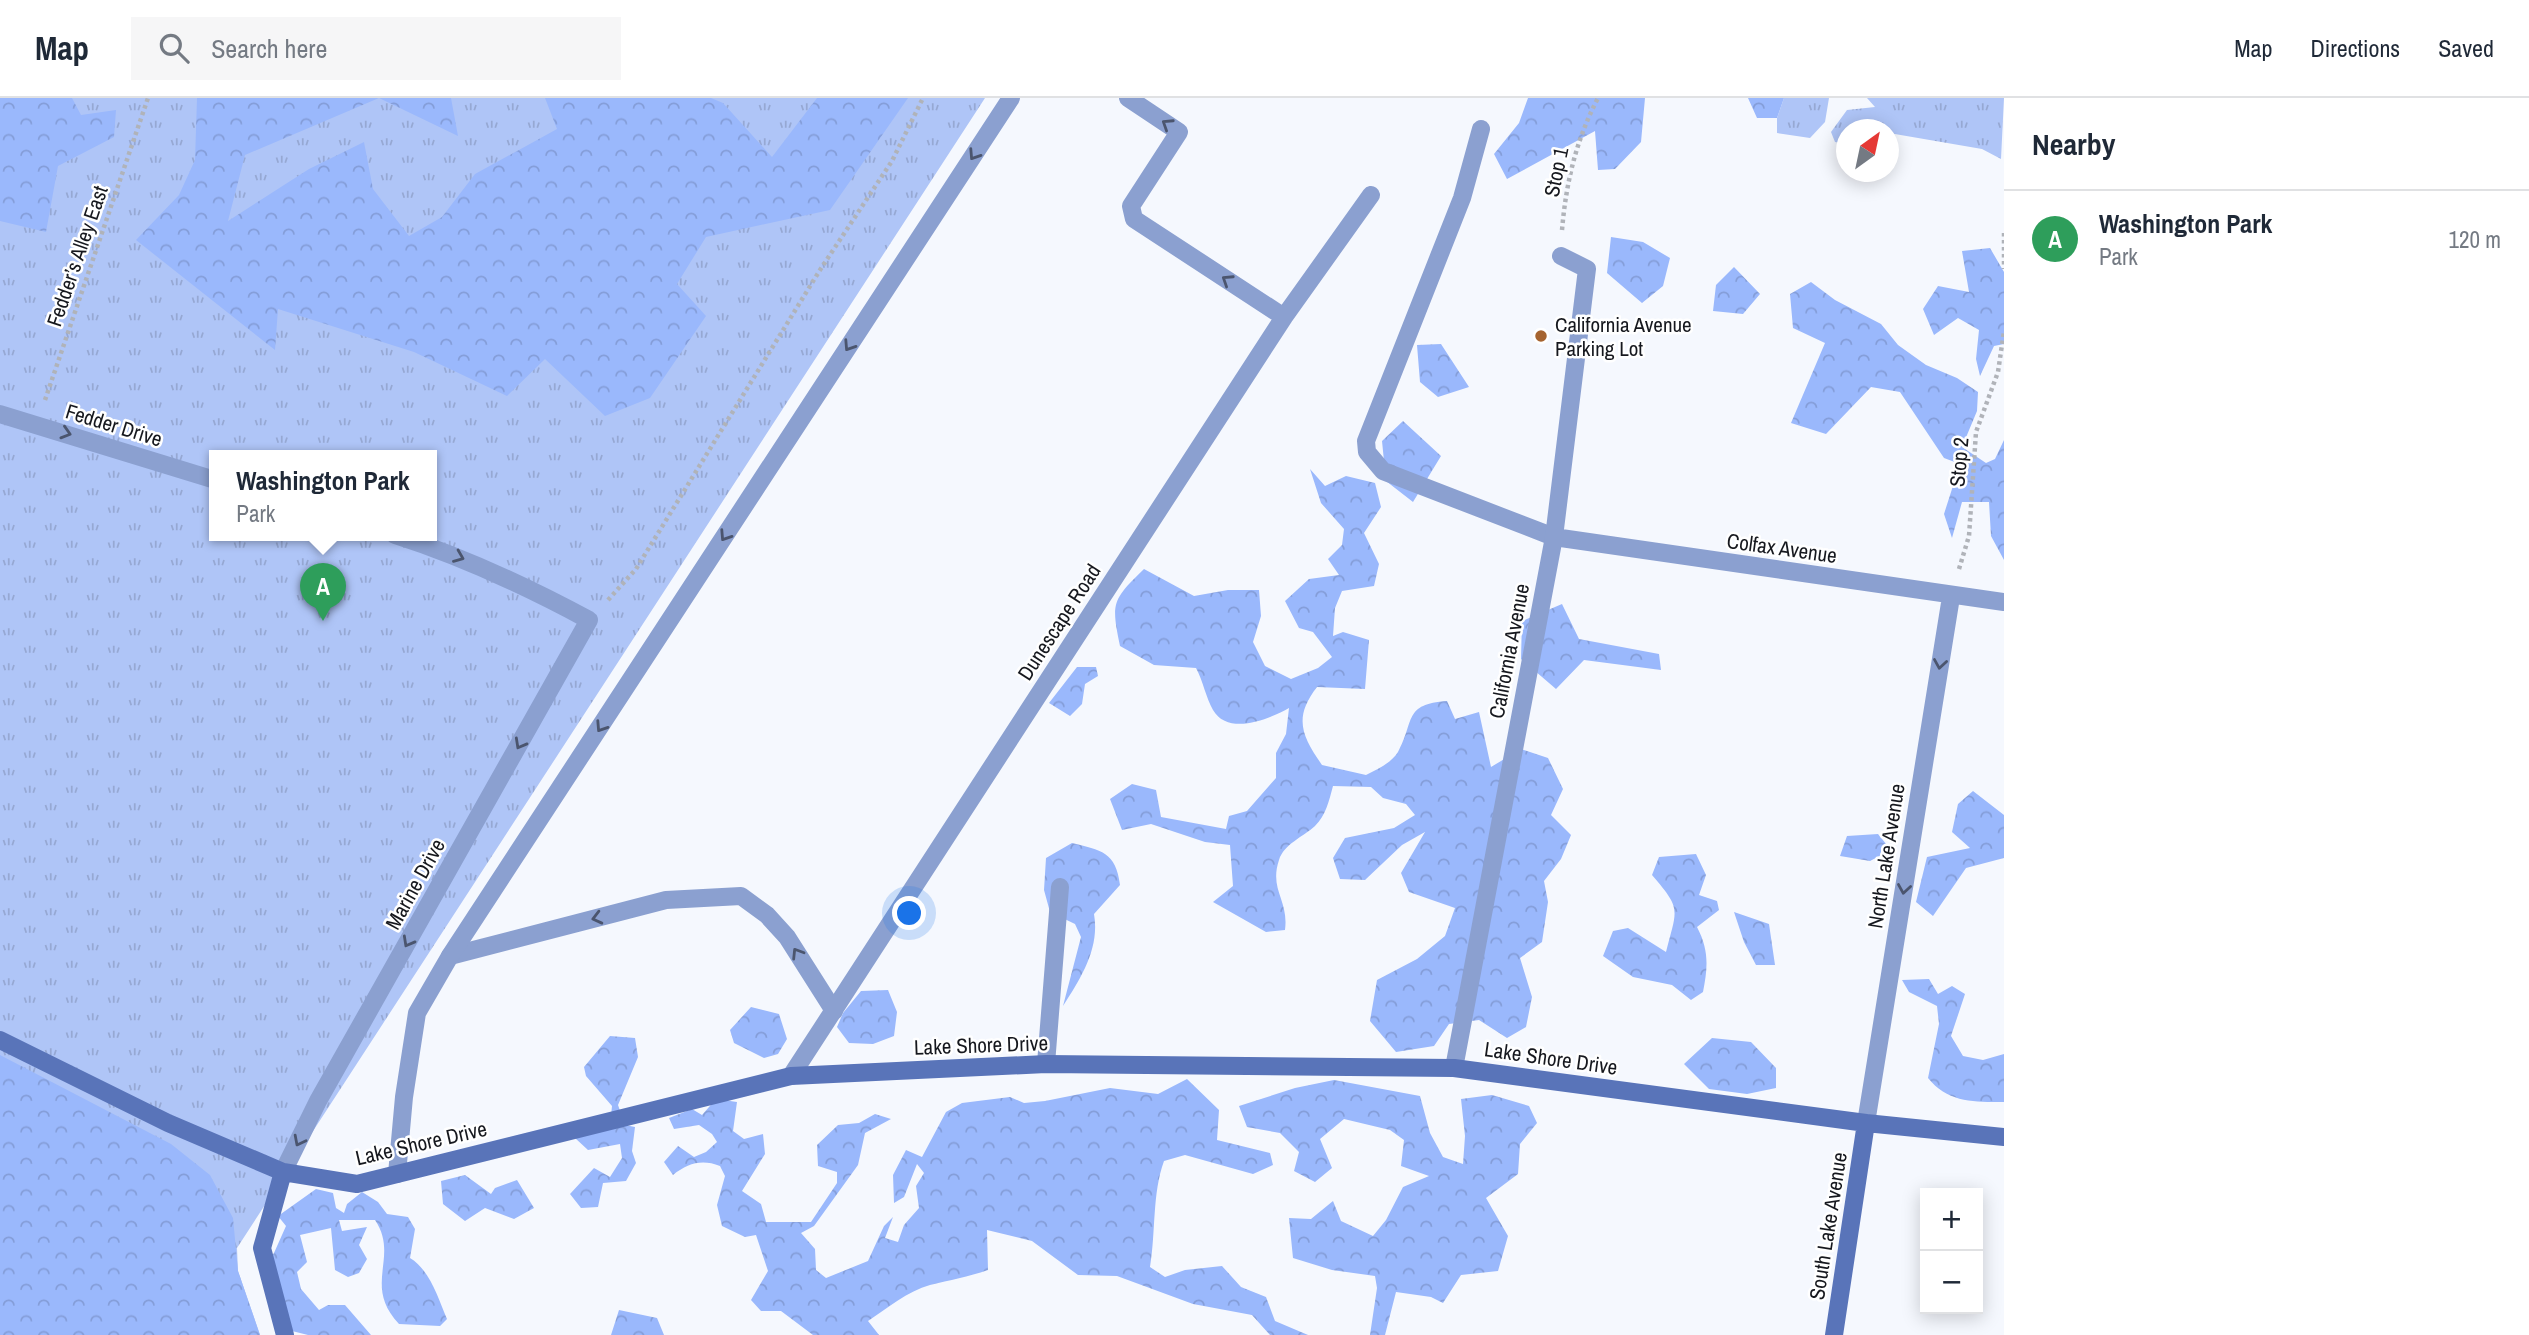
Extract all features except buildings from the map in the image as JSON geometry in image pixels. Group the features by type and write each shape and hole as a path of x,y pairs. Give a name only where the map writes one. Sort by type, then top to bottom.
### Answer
{"street":[{"path":"397,1174 404,1097 418,1013 450,957 1011,98"},
{"path":"1128,98 1179,132 1131,206 1135,219 1284,317"},
{"name":"Colfax Avenue","path":"1481,129 1462,198 1366,440 1367,452 1383,471 1554,537 1951,597 2004,602"},
{"name":"Dunescape Road","path":"791,1076 1284,317 1371,195"},
{"name":"California Avenue","path":"1454,1068 1554,537 1587,270 1561,256"},
{"name":"Fedder Drive","path":"0,414 209,478"},
{"path":"413,541 515,580 589,620"},
{"name":"North Lake Avenue","path":"1866,1123 1951,597"},
{"name":"Marine Drive","path":"283,1171 318,1101 589,620"},
{"path":"1046,1064 1060,887"},
{"path":"450,957 666,900 741,896 767,915 787,937 834,1011"},
{"name":"Lake Shore Drive","path":"0,1040 168,1123 283,1171 357,1184 791,1076 1046,1064 1454,1068 1866,1123 2004,1138"},
{"name":"South Lake Avenue","path":"1834,1335 1866,1123"},
{"path":"283,1171 262,1248 285,1335"}],"path":[{"name":"Fedder’s Alley East","path":"37,424 148,98"},
{"path":"589,620 636,569 820,270 892,162 923,98"},
{"name":"Stop 1","path":"1561,256 1565,193 1581,131 1598,98"},
{"path":"2004,233 2004,270"},
{"name":"Stop 2","path":"1951,597 1969,536 1976,432 1998,372 2004,331"}],"green space":[{"path":"0,98 985,98 237,1248 238,1271 260,1335 0,1335"},
{"path":"0,98 72,98 81,115 116,110 114,137 58,166 46,232 0,221"},
{"path":"197,98 379,98 245,155 228,221 309,169 364,142 373,189 409,236 442,217 475,174 557,129 545,98 711,98 723,103 772,157 817,98 908,98 830,210 706,237 677,284 706,316 650,398 605,416 545,359 507,396 414,352 278,309 275,350 136,240 179,195 195,160"},
{"path":"379,98 451,98 458,136"},
{"path":"1528,98 1645,98 1641,142 1615,169 1598,170 1595,131 1507,179 1494,154 1519,123"},
{"path":"1748,98 1784,98 1777,118 1757,118"},
{"path":"1784,98 1829,98 1825,122 1810,138 1777,133 1777,118"},
{"path":"1867,98 2004,98 2001,159 1982,149 1899,135 1899,119 1840,119 1847,110 1875,107"},
{"path":"1836,125 1836,142 1835,142 1831,132"},
{"path":"1611,237 1643,242 1670,258 1663,286 1642,303 1607,273"},
{"path":"1990,248 2004,272 2004,344 1994,346 1980,376 1976,359 1979,330 1958,318 1934,335 1923,309 1938,286 1969,292 1962,251"},
{"path":"1734,267 1760,294 1743,314 1713,311 1716,285"},
{"path":"1811,282 1835,300 1881,324 1898,345 1926,365 1957,378 1978,392 1977,411 1962,447 1986,463 1995,459 2004,440 2004,560 1991,536 1989,502 1962,502 1952,538 1944,514 1960,464 1944,458 1900,392 1871,387 1826,434 1791,423 1825,343 1793,328 1790,294"},
{"path":"1441,344 1469,387 1438,397 1420,382 1417,345"},
{"path":"1403,421 1441,456 1413,502 1386,481 1382,441"},
{"path":"1310,469 1325,486 1346,476 1375,483 1381,507 1364,533 1379,564 1374,586 1342,591 1335,608 1333,636 1343,632 1369,640 1365,689 1317,687 1305,708 1305,736 1322,765 1366,775 1395,756 1417,710 1433,703 1447,701 1455,719 1479,712 1491,767 1521,749 1548,758 1563,789 1551,815 1571,835 1561,859 1544,881 1548,902 1542,942 1520,958 1532,997 1526,1027 1507,1038 1479,1020 1449,1024 1434,1046 1396,1052 1370,1021 1377,980 1417,959 1445,936 1455,908 1409,892 1401,873 1425,832 1402,845 1365,880 1340,879 1333,858 1345,838 1394,828 1415,815 1406,804 1383,798 1371,787 1333,786 1327,808 1319,822 1281,854 1276,879 1284,911 1285,930 1266,932 1213,902 1233,886 1230,845 1205,842 1151,824 1122,830 1110,799 1132,784 1156,790 1161,817 1226,829 1229,816 1247,811 1276,778 1276,753 1286,734 1289,708 1250,723 1239,724 1220,718 1213,710 1196,668 1154,665 1120,646 1115,611 1125,588 1144,569 1194,596 1228,590 1259,590 1261,616 1253,642 1265,666 1291,679 1318,668 1332,657 1313,632 1299,628 1285,601 1309,579 1339,575 1328,559 1342,545 1344,529 1321,503"},
{"path":"1562,604 1579,639 1659,654 1661,670 1584,660 1556,689 1521,659 1522,621"},
{"path":"1077,667 1096,667 1098,676 1085,684 1082,704 1070,716 1049,703"},
{"path":"1973,791 2004,815 2004,858 1966,868 1933,916 1916,902 1927,857 1970,848 1952,832 1958,804"},
{"path":"1878,834 1891,850 1870,861 1840,856 1847,836"},
{"path":"1072,843 1099,851 1111,859 1120,885 1094,914 1092,951 1063,1006 1081,937 1075,924 1050,912 1044,890 1046,858"},
{"path":"1696,854 1706,875 1699,895 1717,901 1719,910 1697,927 1705,951 1706,975 1703,992 1691,1000 1672,985 1633,977 1603,956 1613,931 1628,928 1666,952 1673,926 1673,903 1652,875 1659,857"},
{"path":"1734,912 1769,924 1775,965 1756,965 1744,942"},
{"path":"1929,979 1938,994 1952,986 1965,994 1951,1036 1963,1056 1983,1060 2004,1054 2004,1102 1972,1101 1953,1097 1928,1078 1939,1024 1937,1006 1909,992 1902,980"},
{"path":"888,990 897,1012 894,1036 873,1044 849,1043 837,1027 843,1013 861,991"},
{"path":"751,1007 779,1014 787,1039 778,1054 764,1058 734,1043 730,1030"},
{"path":"610,1036 635,1038 638,1057 618,1105 625,1125 635,1127 632,1151 636,1163 626,1181 603,1183 598,1207 581,1208 570,1194 594,1168 610,1177 622,1158 620,1144 588,1150 575,1138 611,1116 612,1106 586,1076 584,1067"},
{"path":"1712,1038 1751,1042 1776,1068 1776,1088 1747,1094 1709,1089 1684,1064"},
{"path":"0,1055 171,1144 210,1175 233,1218 238,1271 260,1335 0,1335"},
{"path":"1187,1079 1219,1110 1217,1140 1270,1153 1273,1165 1253,1174 1185,1155 1164,1161 1156,1200 1150,1267 1165,1277 1185,1270 1222,1266 1241,1287 1266,1297 1275,1321 1308,1335 1270,1335 1252,1315 1193,1304 1117,1276 1078,1275 1032,1241 987,1230 988,1270 930,1285 905,1296 868,1321 879,1335 813,1335 781,1311 761,1311 751,1300 768,1271 756,1235 745,1237 722,1226 717,1205 725,1176 720,1166 695,1163 673,1175 664,1162 678,1146 694,1157 706,1152 717,1142 712,1134 699,1125 674,1129 669,1118 692,1109 702,1115 716,1099 737,1102 733,1131 744,1139 763,1134 765,1154 742,1191 761,1204 766,1222 811,1222 837,1183 837,1172 818,1166 817,1145 838,1125 859,1123 875,1114 891,1119 865,1133 858,1165 814,1226 801,1233 815,1249 816,1270 826,1278 868,1261 884,1226 893,1217 885,1238 898,1242 904,1225 919,1208 916,1186 924,1173 917,1164 904,1197 894,1203 893,1175 906,1150 922,1157 946,1112 962,1103 1010,1097 1024,1103 1045,1101 1110,1088 1158,1094"},
{"path":"1334,1080 1420,1096 1430,1133 1443,1157 1463,1164 1465,1136 1461,1099 1492,1095 1529,1106 1537,1123 1520,1144 1518,1174 1486,1198 1508,1236 1498,1271 1461,1275 1443,1303 1431,1297 1396,1292 1385,1335 1370,1335 1377,1288 1375,1276 1332,1270 1293,1258 1289,1218 1311,1219 1333,1201 1341,1221 1373,1236 1386,1220 1403,1187 1429,1176 1401,1166 1404,1140 1390,1130 1344,1119 1320,1139 1332,1168 1315,1182 1294,1171 1299,1152 1280,1133 1247,1127 1239,1106 1295,1088"},
{"path":"465,1175 491,1194 495,1188 517,1180 534,1208 514,1219 485,1208 465,1221 443,1204 441,1181"},
{"path":"316,1189 333,1193 336,1208 344,1213 347,1204 362,1192 378,1202 387,1214 408,1217 415,1229 410,1258 423,1270 437,1294 447,1319 440,1326 399,1324 388,1310 383,1296 384,1246 382,1233 375,1220 339,1220 342,1231 367,1227 359,1245 367,1259 359,1273 348,1277 335,1270 331,1228 300,1235 307,1262 297,1272 301,1289 319,1310 328,1305 345,1305 371,1335 308,1335 280,1328 261,1270 274,1253 286,1226 278,1216"},
{"path":"619,1310 657,1318 664,1335 611,1335"}],"place":[{"name":"California Avenue Parking Lot","path":"1541,336"},
{"name":"Washington Park","path":"323,621"}]}
